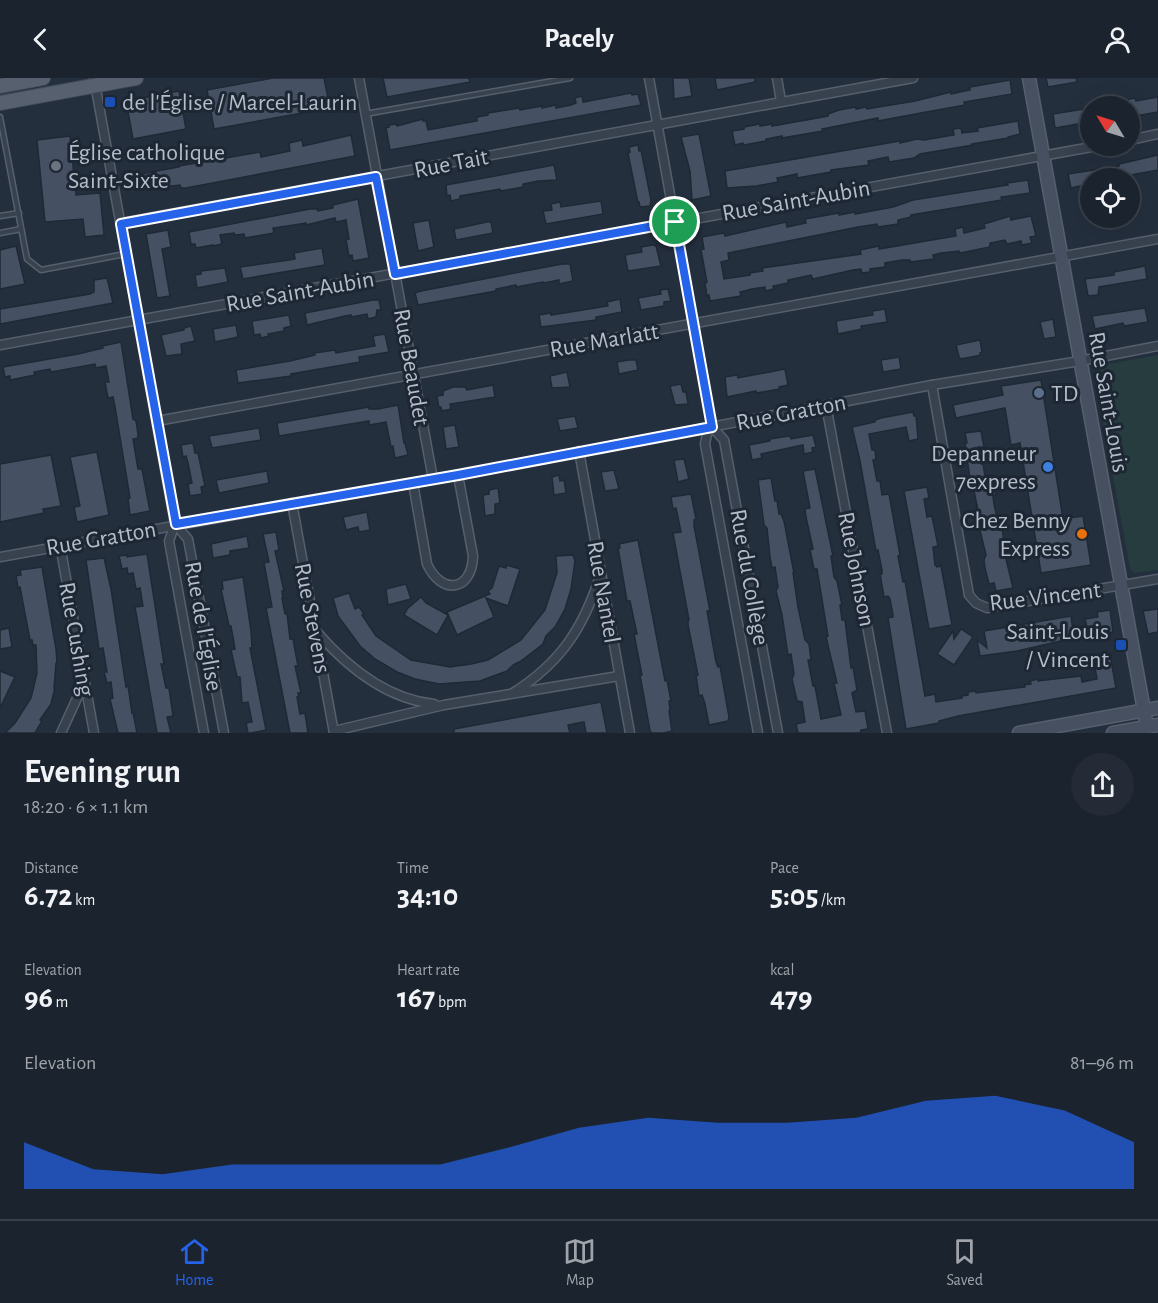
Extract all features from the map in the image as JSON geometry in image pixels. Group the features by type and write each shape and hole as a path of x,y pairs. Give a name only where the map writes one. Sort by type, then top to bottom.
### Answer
{"main road":[{"path":"0,86 43,78"},
{"path":"0,103 95,82 136,78"}],"street":[{"name":"Rue Beaudet","path":"358,78 432,479"},
{"name":"Rue du Collège","path":"649,78 712,427 724,440 778,733"},
{"path":"777,78 781,101"},
{"name":"Rue Tait","path":"121,224 913,78"},
{"name":"Rue Saint-Louis","path":"1029,78 1144,710 1151,728"},
{"name":"Rue de l'Église","path":"95,82 176,524 188,539 224,733"},
{"path":"1140,138 1158,134"},
{"name":"Rue Saint-Aubin","path":"0,345 1080,149"},
{"name":"Rue Marlatt","path":"157,421 1158,239"},
{"name":"Rue Gratton","path":"0,556 458,475 932,385 1158,346"},
{"name":"Rue Vincent","path":"932,385 969,595 976,603 987,608 1158,579"},
{"name":"Rue Johnson","path":"826,405 887,733"},
{"name":"Rue du Collège","path":"712,427 707,434 705,444 758,733"},
{"name":"Rue Nantel","path":"579,451 630,733"},
{"path":"413,483 427,564 432,575 440,583 448,586 459,584 467,578 473,568 473,556 458,475"},
{"name":"Rue Stevens","path":"291,503 334,732"},
{"name":"Rue de l'Église","path":"176,524 169,541 204,733"},
{"name":"Rue Cushing","path":"60,545 94,733"},
{"path":"510,695 532,681 567,646 592,601 600,574"},
{"path":"315,631 341,657 377,685 414,702 444,705"},
{"path":"334,732 444,705 619,676"},
{"path":"61,733 84,683"},
{"path":"1019,733 1158,708"},
{"path":"1113,733 1151,728"}],"lane":[{"path":"365,114 570,78"},
{"path":"0,117 27,259 41,270 126,254"},
{"path":"0,216 19,213"},
{"path":"0,233 21,229"}],"green space":[{"path":"1158,355 1158,570 1134,573 1130,568 1098,395 1102,394 1101,389 1097,389 1094,370 1098,366"}],"building":[{"path":"273,78 324,78 330,108 214,129 207,90"},
{"path":"383,78 469,78 470,82 387,97"},
{"path":"673,78 689,78 692,96 674,99"},
{"path":"715,78 755,78 755,82 717,90"},
{"path":"1046,78 1076,78 1077,82 1048,87"},
{"path":"1010,80 1012,94 878,121 878,118 822,129 823,131 782,138 782,136 744,145 743,143 735,145 732,131 760,124 760,126 772,124 772,126 828,116 839,110 856,107 856,109 866,107 867,109 915,101"},
{"path":"179,91 186,129 133,139 126,101"},
{"path":"631,93 632,95 638,94 641,105 390,150 386,128 389,125 397,124 397,126 423,119 426,121 428,130 477,121 477,117 488,115 488,113 542,106 542,108 556,105 556,108 576,103 575,98 582,96 583,102"},
{"path":"1158,97 1158,112 1140,115 1140,100"},
{"path":"1080,110 1080,124 1055,128 1053,114"},
{"path":"1018,121 1020,134 1008,138 920,154 914,158 889,162 888,157 868,161 869,165 831,170 831,172 797,178 797,174 777,178 778,182 756,186 727,188 725,171 900,141 900,143 954,135 953,129 961,128 962,133 978,131 977,128"},
{"path":"699,134 711,196 692,200 690,171 681,137"},
{"path":"351,135 355,156 186,188 181,188 180,185 137,190 135,178 141,177 141,174 260,152 261,157 290,151 289,143 302,140 303,146"},
{"name":"Église catholique Saint-Sixte","path":"70,136 76,195 100,193 104,235 85,237 83,219 45,222 37,140"},
{"path":"638,145 651,200 650,206 640,207 638,203 628,153 630,152 629,147"},
{"path":"1158,155 1158,170 1140,173 1140,168 1106,168 1119,166 1119,164"},
{"path":"554,165 557,180 538,181 523,184 523,187 460,196 460,199 451,201 450,195 447,196 446,185"},
{"path":"1080,172 1080,186 1071,188 1068,174"},
{"path":"1028,180 1030,193 911,215 911,217 898,220 898,224 858,227 728,253 729,260 721,262 724,279 750,275 750,273 763,271 762,268 861,254 860,250 879,246 879,249 956,236 955,229 963,227 964,233 985,228 984,224 1010,216 1011,220 1031,216 1036,236 1030,237 1032,243 1022,245 1021,241 1007,244 1005,240 990,243 990,247 933,255 934,259 885,263 885,267 870,269 870,272 862,273 861,269 813,279 811,275 788,280 788,283 773,286 774,289 765,291 765,287 740,292 741,296 710,301 709,295 707,296 705,283 707,282 701,250 704,249 702,237 724,233 725,236 786,222 787,227 806,223 805,219 839,213 839,215 855,212 855,214 893,207 913,200"},
{"path":"358,199 369,258 353,261 352,255 349,256 346,240 349,239 346,220 336,222 335,218 306,225 306,223 273,228 274,233 245,238 244,234 220,235 222,244 213,246 196,248 195,244 191,244 189,232 310,209 318,211"},
{"path":"601,201 603,214 546,224 543,211 552,210 551,204 560,202 561,207"},
{"path":"429,220 434,247 418,251 413,223"},
{"path":"491,222 493,233 456,240 454,229"},
{"path":"168,230 171,247 162,249 170,296 157,298 146,234"},
{"path":"16,246 25,284 0,289 0,250"},
{"path":"656,246 661,266 628,271 625,255 642,252 641,247"},
{"path":"322,248 325,265 243,279 240,267 295,259 294,253"},
{"path":"570,264 573,281 559,284 559,280 516,287 516,285 496,289 496,291 418,305 415,293 421,291"},
{"path":"1145,266 1147,279 1099,287 1098,295 1088,296 1085,279 1114,275 1114,272"},
{"path":"225,268 228,282 197,288 195,275 201,274 201,271"},
{"path":"107,278 113,303 0,324 0,309 90,294 94,292 94,280"},
{"path":"668,289 671,301 664,302 664,306 641,310 638,298 661,294 660,290"},
{"path":"620,299 622,312 596,317 596,320 541,327 539,315 608,306 607,302"},
{"path":"379,300 381,310 377,310 376,317 368,319 367,314 351,317 351,315 307,325 305,313"},
{"path":"1145,308 1148,322 1124,326 1123,323 1095,329 1092,316"},
{"path":"885,309 887,322 861,326 862,329 838,334 836,321 873,315 872,311"},
{"path":"289,315 291,326 284,328 284,331 261,338 260,334 254,335 252,321"},
{"path":"1053,319 1056,337 1044,339 1040,322"},
{"path":"236,325 238,337 215,342 213,329"},
{"path":"191,326 195,341 181,344 182,354 166,356 161,335 184,330"},
{"path":"385,334 389,352 359,357 360,362 291,374 291,376 238,383 236,370 290,361 315,355 314,353 335,350 336,353 375,346 373,336"},
{"path":"980,340 981,355 961,359 959,357 956,345"},
{"path":"121,342 133,419 136,421 138,434 138,438 133,439 138,469 142,469 150,511 130,515 128,498 130,498 115,407 113,397 108,398 105,382 109,382 106,366 96,368 95,364 51,372 50,369 34,372 35,375 10,380 10,376 5,377 3,367 78,354"},
{"path":"899,357 901,369 883,372 881,360"},
{"path":"636,360 638,370 619,374 617,362"},
{"path":"785,369 788,385 779,387 780,389 727,397 725,377 737,375 738,378"},
{"path":"567,372 570,387 552,388 550,376"},
{"path":"1041,380 1063,519 1083,516 1091,565 1041,573 1020,443 1011,445 1005,408 956,418 953,405 1003,395 1001,386"},
{"path":"681,384 683,392 686,392 688,404 675,405 670,386"},
{"path":"493,385 495,397 450,404 451,409 442,411 441,407 439,408 437,396 443,395 443,391 453,387 465,387 467,390"},
{"path":"398,405 408,455 395,458 386,422 369,425 369,421 279,436 277,423 369,407 369,409 378,409"},
{"path":"913,412 916,416 918,439 909,441 906,427 869,434 872,450 875,450 876,460 873,460 877,481 880,481 882,495 889,494 900,555 898,556 903,582 905,581 925,696 935,694 936,702 962,698 968,695 968,692 1025,687 1024,685 1031,684 1030,681 1038,679 1038,681 1081,676 1082,682 1097,679 1093,657 1110,654 1116,688 958,716 939,721 939,723 906,729 888,618 893,615 890,599 888,596 884,597 880,574 882,570 878,550 876,551 852,427 875,422 881,418"},
{"path":"575,416 578,428 560,431 557,419"},
{"path":"455,425 459,447 446,449 443,427"},
{"path":"259,428 261,440 212,448 209,436"},
{"path":"981,431 984,447 978,447 981,464 983,464 985,476 992,475 996,495 993,496 994,504 998,522 1001,522 1004,541 1002,542 1013,588 996,591 994,583 989,584 985,568 986,555 976,514 978,510 974,491 971,491 965,443 967,443 965,433"},
{"path":"813,435 816,447 812,448 813,452 804,454 803,445 761,454 762,458 752,460 749,445 782,437 790,436 791,439"},
{"path":"193,443 195,453 198,453 205,486 201,487 202,494 190,496 188,484 192,483 181,445"},
{"path":"97,452 109,515 77,522 74,507 80,506 70,457"},
{"path":"51,455 61,506 43,509 44,513 0,522 0,464"},
{"path":"684,459 689,479 678,482 674,460"},
{"path":"815,469 857,690 852,693 856,712 865,711 868,729 861,730 860,733 798,733 796,724 805,722 802,702 797,701 792,679 794,674 791,654 788,655 776,591 778,587 775,567 772,568 758,480 771,478 775,501 777,501 779,514 784,521 798,607 805,640 809,644 811,660 808,660 821,719 841,715 834,683 837,683 826,637 828,636 817,569 814,569 810,550 813,549 805,509 810,508 803,471"},
{"path":"614,470 619,489 605,491 601,472"},
{"path":"267,471 269,483 219,493 216,480"},
{"path":"559,475 560,481 564,480 566,493 554,495 552,477"},
{"path":"927,487 929,498 924,499 927,517 932,516 938,546 933,547 935,565 941,566 952,625 929,629 904,491"},
{"path":"498,488 500,503 495,504 495,514 485,516 483,495 489,494 489,490"},
{"path":"691,494 696,519 694,526 710,611 707,611 729,717 728,721 709,725 702,695 699,696 696,675 698,675 673,533 681,532 671,497"},
{"path":"367,512 370,530 359,532 358,527 346,530 343,517"},
{"path":"276,532 279,550 275,551 284,591 282,591 282,598 298,666 295,666 301,693 298,693 299,697 297,697 300,714 305,713 308,733 290,733 266,608 272,607 264,563 269,562 263,534"},
{"path":"247,536 249,548 230,551 230,555 213,558 211,544"},
{"path":"638,540 665,681 667,680 671,701 669,701 669,711 672,731 664,733 650,731 634,634 637,634 630,601 627,601 618,548 620,548 619,544"},
{"path":"147,554 164,664 161,664 166,688 169,688 173,716 167,717 171,733 157,733 135,607 143,606 140,588 136,589 133,573 128,574 127,568 122,569 119,556"},
{"path":"573,555 575,561 571,589 565,609 543,644 507,671 480,681 439,684 397,672 375,659 360,646 338,616 333,598 349,593 355,609 359,607 376,636 411,660 450,667 471,664 488,660 521,640 545,610 557,573 556,556"},
{"path":"104,558 126,687 128,686 137,733 118,733 110,699 113,698 111,682 107,683 104,672 107,672 103,648 99,649 86,560"},
{"path":"506,565 520,569 508,606 486,598 494,617 457,635 447,612 490,594 488,591 492,588 499,566 506,568"},
{"path":"42,567 56,649 55,688 51,704 40,720 42,721 35,733 5,733 15,723 31,698 37,673 36,645 33,645 30,640 16,576 21,575 20,570"},
{"path":"243,577 251,631 252,648 250,648 266,730 251,733 248,733 246,723 252,722 248,702 242,703 240,677 237,677 231,650 235,649 231,626 229,626 221,589 223,589 222,581"},
{"path":"406,584 411,599 388,605 386,589"},
{"path":"421,597 426,603 448,615 437,635 404,615 408,608"},
{"path":"1158,609 1158,632 1148,634 1143,611"},
{"path":"1110,610 1113,632 1089,636 1085,619 1098,617 1097,612"},
{"path":"1071,616 1074,638 1017,651 980,656 977,640 987,648 984,631"},
{"path":"9,628 12,647 0,649 0,630"},
{"path":"961,629 973,637 954,665 937,654 953,631 954,639"},
{"path":"0,671 15,677 0,708"},
{"path":"601,702 607,733 586,733 584,722 568,725 570,733 454,733 454,729"}],"place":[{"name":"de l'Église / Marcel-Laurin","path":"110,102"},
{"name":"Église catholique Saint-Sixte","path":"56,166"},
{"name":"TD","path":"1039,393"},
{"name":"Depanneur 7express","path":"1048,467"},
{"name":"Chez Benny Express","path":"1082,534"},
{"name":"Saint-Louis / Vincent","path":"1121,645"}],"route":[{"path":"376,177 395,274 675,222 712,427 458,475 176,524 121,224 376,177"}]}
